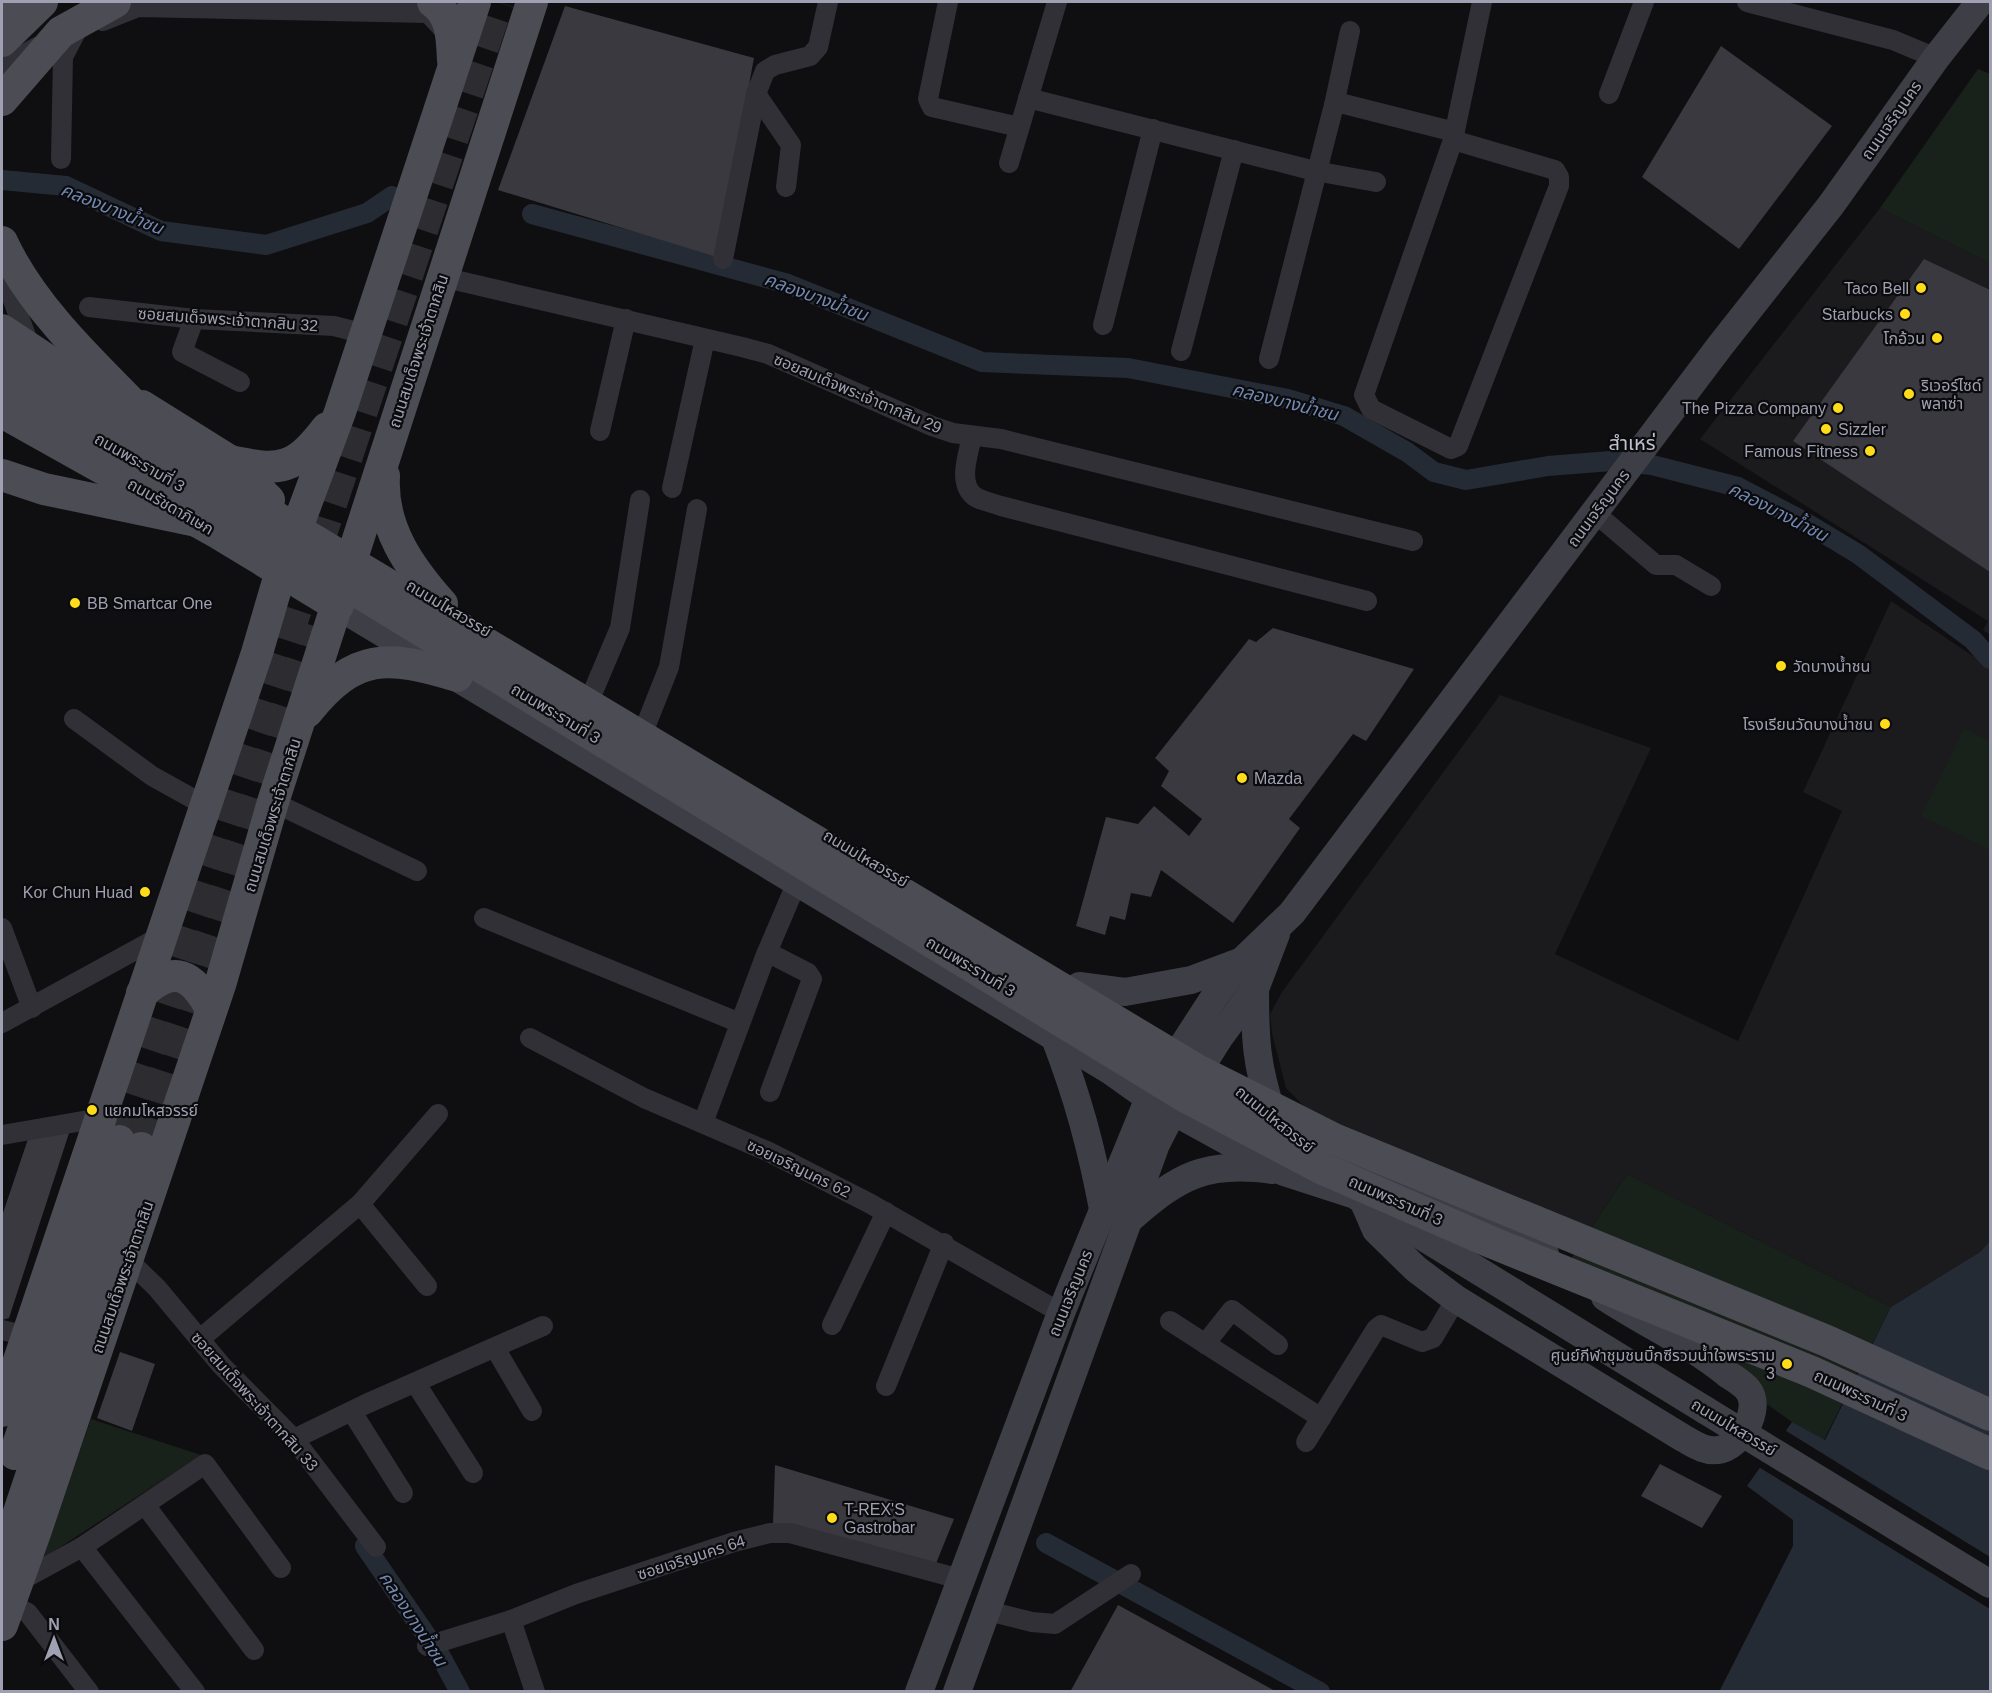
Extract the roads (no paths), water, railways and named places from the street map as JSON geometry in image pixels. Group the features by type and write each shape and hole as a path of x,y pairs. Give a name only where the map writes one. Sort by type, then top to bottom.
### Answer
{"main road":[{"path":"5,21 42,2"},
{"path":"2,100 61,32 115,2"},
{"path":"433,2 445,14 453,53"},
{"path":"2,1411 14,1333 100,1118 257,653 281,571 340,412 453,53 475,2"},
{"name":"ถนนสมเด็จพระเจ้าตากสิน","path":"8,1592 128,1260 212,1009 273,802 302,719 385,454 532,2"},
{"name":"ถนนเจริญนคร","path":"919,1692 1061,1313 1103,1209 1161,1104 1180,1047 1242,961 1279,926 1319,878 1650,438 1831,205 1936,58 1980,2"},
{"path":"2,81 13,61 58,14 78,16"},
{"path":"2,242 10,261 52,318 195,468"},
{"path":"2,330 24,351 108,384 230,461 269,500"},
{"name":"ถนนพระรามที่ 3","path":"24,351 195,468 1197,1070 1334,1139 1827,1341 1990,1415"},
{"name":"ถนนพระรามที่ 3","path":"2,381 268,537 1186,1097 1321,1168 1493,1243 1812,1372 1990,1454"},
{"name":"ถนนรัชดาภิเษก","path":"2,412 218,533 338,606"},
{"path":"230,461 260,467 288,465 310,451 340,412"},
{"path":"89,460 107,456 117,447 120,416 355,551"},
{"path":"385,454 383,480 386,505 397,544 420,579 441,604"},
{"path":"2,475 44,489 268,537"},
{"path":"218,533 240,556 253,578 258,603 257,653"},
{"name":"ถนนมไหสวรรย์","path":"355,551 1180,1047 1272,1113 1313,1148 1359,1197"},
{"name":"ถนนมไหสวรรย์","path":"338,606 1161,1104 1284,1172 1359,1197 1990,1584"},
{"path":"302,719 324,691 342,676 362,666 385,661 416,664 457,676"},
{"name":"ถนนเจริญนคร","path":"957,1692 1130,1219 1156,1144 1161,1104 1203,1064 1255,989 1279,926"},
{"path":"1079,986 1125,992 1191,980 1242,961"},
{"path":"142,993 155,981 176,976 198,986 212,1009"},
{"path":"1255,989 1255,1044 1259,1074 1272,1113"},
{"path":"1055,1038 1081,1107 1103,1209"},
{"name":"ถนนสมเด็จพระเจ้าตากสิน","path":"2,1494 130,1145 8,1592"},
{"path":"1313,1148 1442,1199 1522,1239 1631,1315 1711,1361 1748,1390 1753,1401 1754,1416 1731,1446 1719,1450 1707,1450 1683,1438 1456,1299 1390,1246 1376,1230 1359,1197"},
{"path":"1130,1219 1164,1188 1190,1174 1246,1166 1284,1172"}],"street":[{"path":"723,259 756,94 765,71 775,65 810,56 818,47 828,2"},
{"path":"948,2 928,99 932,107 1019,127"},
{"path":"1009,163 1058,2"},
{"path":"1334,105 1340,103 1454,136 1555,170 1559,177 1559,186 1458,446 1451,449 1371,409 1364,395 1454,136 1482,2"},
{"path":"1609,94 1644,2"},
{"path":"1748,2 1893,40 1936,58"},
{"path":"2,67 37,47 78,16 138,7 429,13 453,53"},
{"path":"61,159 63,57 78,16"},
{"path":"5,21 37,47"},
{"path":"2,54 5,21"},
{"path":"1269,358 1315,171 1334,105 1350,31"},
{"path":"756,94 791,145 786,187"},
{"path":"1028,98 1315,171 1376,182"},
{"path":"1103,325 1153,129"},
{"path":"1181,351 1234,150"},
{"path":"2,270 24,351"},
{"name":"ซอยสมเด็จพระเจ้าตากสิน 29","path":"442,277 768,354 910,418 953,433 1001,439 1413,541"},
{"name":"ซอยสมเด็จพระเจ้าตากสิน 32","path":"89,307 194,320 289,322 334,326 365,334"},
{"path":"600,431 626,319"},
{"path":"194,320 182,352 240,382"},
{"path":"672,488 705,339"},
{"path":"972,436 965,474 967,485 974,496 1001,506 1367,601"},
{"path":"592,694 620,628 640,500"},
{"path":"646,725 669,667 697,508"},
{"path":"1599,508 1656,565 1676,565 1711,586"},
{"path":"74,719 152,776 206,806"},
{"path":"273,802 417,871"},
{"path":"703,1123 767,952 797,882"},
{"path":"484,918 740,1023"},
{"path":"2,928 32,1008"},
{"path":"2,1023 161,936"},
{"path":"767,952 808,973 812,979 770,1092"},
{"name":"ซอยเจริญนคร 62","path":"530,1038 644,1098 769,1152 886,1212 1061,1313"},
{"path":"200,1339 360,1204 438,1114"},
{"path":"2,1135 100,1118"},
{"path":"360,1204 427,1286"},
{"path":"832,1325 886,1212"},
{"path":"886,1386 944,1244"},
{"name":"ซอยสมเด็จพระเจ้าตากสิน 33","path":"128,1260 157,1288 200,1339 294,1439 376,1547"},
{"path":"1306,1442 1376,1329 1381,1325 1422,1342 1428,1341 1433,1338 1456,1299"},
{"path":"1205,1344 1232,1310 1278,1345"},
{"path":"1170,1321 1321,1418"},
{"path":"294,1439 543,1326"},
{"path":"495,1348 532,1411"},
{"path":"416,1384 473,1473"},
{"path":"351,1412 403,1493"},
{"path":"89,1692 28,1613 8,1592 31,1575 82,1547 205,1464 281,1568"},
{"path":"146,1505 254,1650"},
{"name":"ซอยเจริญนคร 64","path":"432,1643 511,1620 576,1594 770,1533 790,1533 960,1579"},
{"path":"82,1547 195,1692"},
{"path":"988,1611 1032,1622 1055,1624 1131,1574"},
{"path":"511,1620 535,1692"}],"waterway":[{"name":"คลองบางน้ำชน","path":"2,180 66,186 161,231 266,245 367,213 392,196"},
{"name":"คลองบางน้ำชน","path":"532,214 788,284 982,362 1128,368 1288,399 1344,416 1407,452 1434,472 1466,480 1548,466 1611,461 1652,465 1738,487 1803,521 1858,554 1973,640 1990,659"},
{"path":"1046,1543 1320,1692"},
{"name":"คลองบางน้ำชน","path":"365,1546 441,1657 460,1692"}],"tunnel":[{"path":"119,1141 498,2"},
{"path":"141,1148 314,626"}],"place":[{"name":"Taco Bell","path":"1921,288"},
{"name":"Starbucks","path":"1905,314"},
{"name":"โกอ้วน","path":"1937,338"},
{"name":"ริเวอร์ไซด์ พลาซ่า","path":"1909,394"},
{"name":"The Pizza Company","path":"1838,408"},
{"name":"Sizzler","path":"1826,429"},
{"name":"Famous Fitness","path":"1870,451"},
{"name":"BB Smartcar One","path":"75,603"},
{"name":"วัดบางน้ำชน","path":"1781,666"},
{"name":"โรงเรียนวัดบางน้ำชน","path":"1885,724"},
{"name":"Mazda","path":"1242,778"},
{"name":"Kor Chun Huad","path":"145,892"},
{"name":"แยกมโหสวรรย์","path":"92,1110"},
{"name":"ศูนย์กีฬาชุมชนบิ๊กซีรวมน้ำใจพระราม 3","path":"1787,1364"},
{"name":"T-REX'S Gastrobar","path":"832,1518"}],"district":[{"name":"สำเหร่","path":"1632,443"}]}
